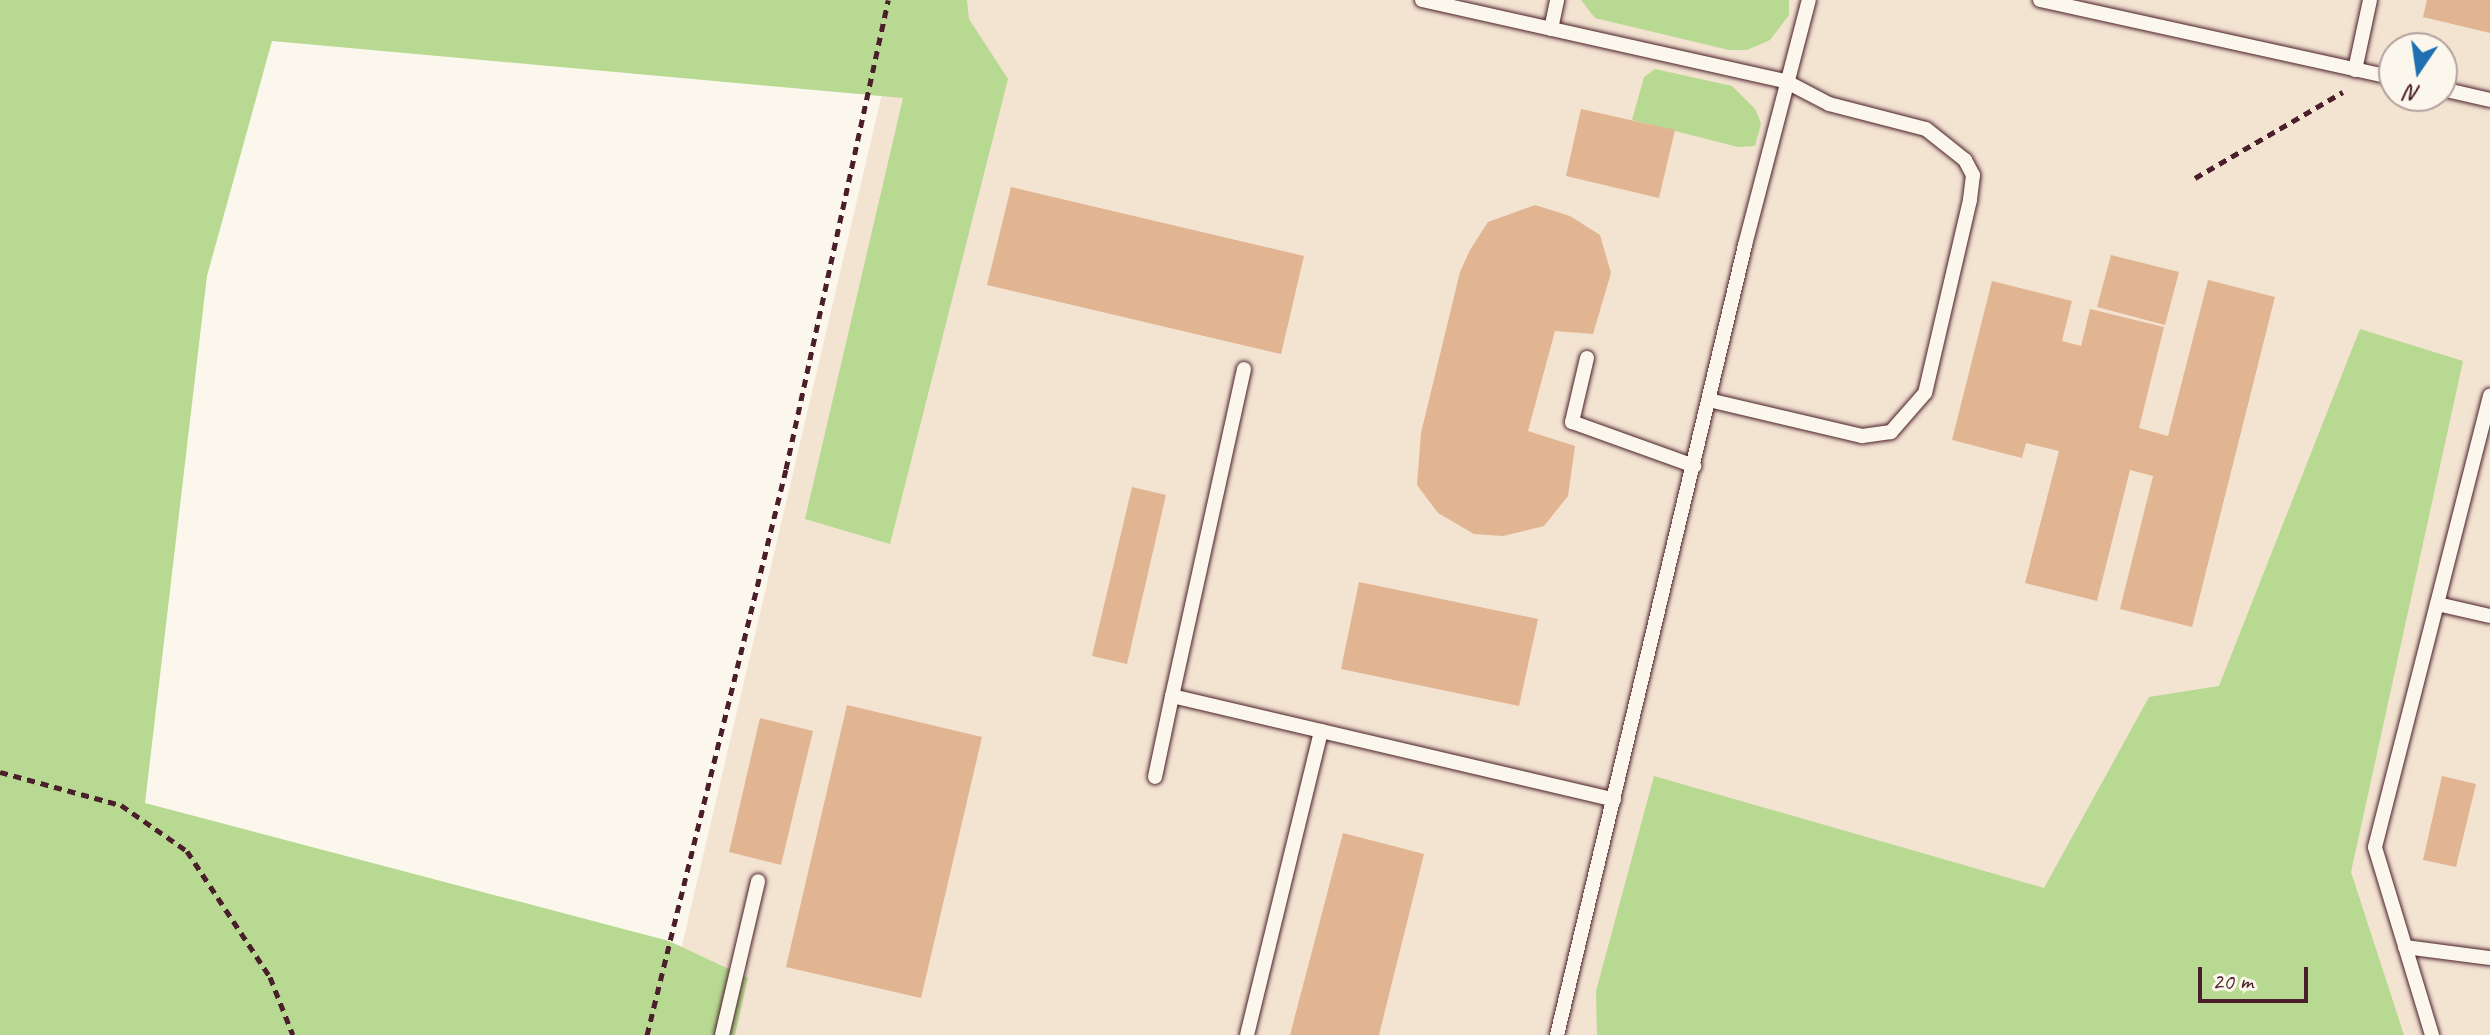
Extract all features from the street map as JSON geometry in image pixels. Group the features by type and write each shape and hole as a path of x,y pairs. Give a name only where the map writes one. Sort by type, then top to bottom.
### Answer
{"lane":[{"path":"1422,0 1785,81 1829,104 1926,129 1948,142 1973,175 1925,393 1891,432 1862,436 1709,400"},
{"path":"1551,29 1557,0"},
{"path":"1557,1035 1785,81 1809,0"},
{"path":"2040,0 2378,75"},
{"path":"2355,70 2370,0"},
{"path":"2458,93 2490,100"},
{"path":"1587,358 1572,422 1694,466"},
{"path":"1155,777 1244,369"},
{"path":"2432,1035 2375,847 2490,395"},
{"path":"2437,604 2490,616"},
{"path":"1172,696 1614,800"},
{"path":"1247,1035 1321,731"},
{"path":"722,1035 758,881"},
{"path":"2405,947 2490,958"}],"path":[{"path":"647,1035 786,469 888,0"},
{"path":"2195,178 2343,93 2355,70"},
{"path":"0,772 121,805 187,851 270,977 293,1035"}],"shaded area":[{"path":"904,0 2490,0 2490,1035 661,1035"}],"green space":[{"path":"0,0 967,0 969,19 1008,79 890,544 805,519 903,98 272,41 207,276 145,803 669,941 748,978 735,1035 0,1035"},
{"path":"1581,0 1789,0 1789,15 1770,40 1747,50 1729,50 1595,18"},
{"path":"1655,69 1732,86 1756,110 1761,124 1755,146 1738,147 1632,120 1644,77"},
{"path":"2360,329 2463,361 2351,872 2404,1035 1597,1035 1596,991 1654,776 2044,888 2149,697 2219,686"}],"building":[{"path":"2427,0 2490,0 2490,33 2423,17"},
{"path":"1581,109 1675,130 1659,198 1566,176"},
{"path":"1011,187 1304,256 1281,354 987,285"},
{"path":"1535,205 1570,216 1600,235 1611,273 1593,334 1555,331 1528,431 1575,446 1568,496 1544,526 1503,536 1474,534 1438,513 1417,485 1421,433 1460,272 1470,250 1488,222"},
{"path":"2111,255 2179,272 2165,325 2097,307"},
{"path":"2208,280 2275,297 2192,627 2120,609 2153,476 2130,470 2097,601 2025,583 2059,451 2026,443 2022,458 1952,440 1992,281 2072,301 2062,341 2081,346 2090,309 2164,327 2139,428 2168,436"},
{"path":"1132,487 1166,495 1127,664 1092,656"},
{"path":"1359,582 1538,619 1519,706 1341,669"},
{"path":"847,705 982,737 921,998 786,967"},
{"path":"760,718 813,731 781,865 729,852"},
{"path":"2442,776 2476,784 2456,867 2423,860"},
{"path":"1343,833 1424,854 1379,1035 1290,1035"}]}
